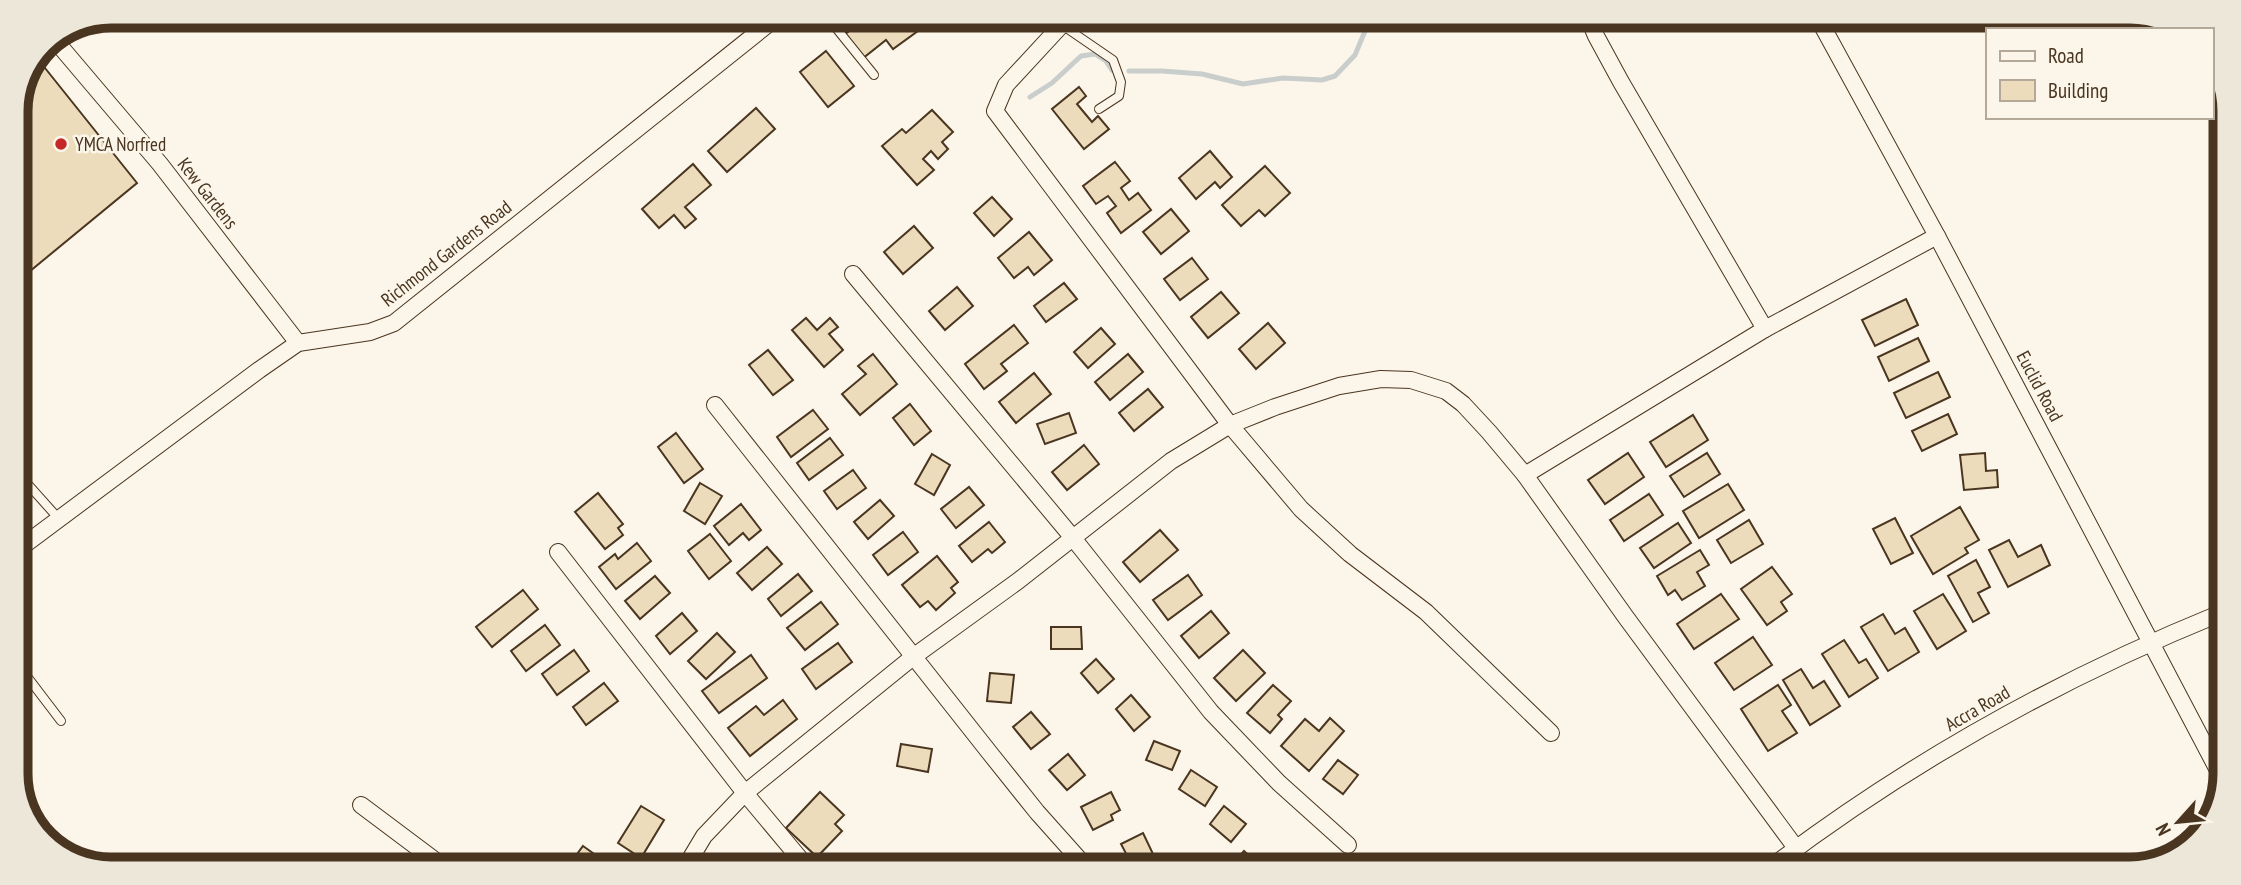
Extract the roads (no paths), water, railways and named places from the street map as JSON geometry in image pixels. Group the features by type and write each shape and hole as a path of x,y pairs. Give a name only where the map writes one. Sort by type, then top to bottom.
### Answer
{"street":[{"name":"Richmond Gardens Road","path":"28,542 298,343 370,332 394,323 764,28"},
{"path":"1059,28 1006,85 995,111 1230,425 1301,509 1350,554 1426,612 1551,733"},
{"path":"1593,28 1621,82 1765,328"},
{"name":"Euclid Road","path":"1822,28 1937,236 2213,761"},
{"name":"Kew Gardens","path":"60,46 160,164 298,343"},
{"path":"1525,475 1765,328 1937,236"},
{"path":"853,274 1073,538 1211,712 1279,783 1348,845"},
{"path":"692,857 704,836 745,793 913,657 1018,581 1171,461 1230,425 1275,407 1339,386 1381,379 1411,380 1446,391 1463,404 1525,475 1796,848"},
{"path":"715,405 1037,812 1077,857"},
{"path":"558,552 745,793 798,857"},
{"name":"Accra Road","path":"1784,857 1866,799 2019,708 2150,642 2213,616"},
{"path":"361,805 430,857"}],"lane":[{"path":"836,28 874,75"},
{"path":"1073,28 1113,60 1121,82 1119,96 1099,109"},
{"path":"28,484 59,519"},
{"path":"28,678 61,721"}],"waterway":[{"path":"1129,71 1202,74 1243,84 1283,78 1322,80 1335,76 1355,55 1366,28"},
{"path":"1030,97 1052,83 1081,56 1095,54 1106,61 1112,70"}],"place":[{"name":"YMCA Norfred","path":"61,144"}]}
